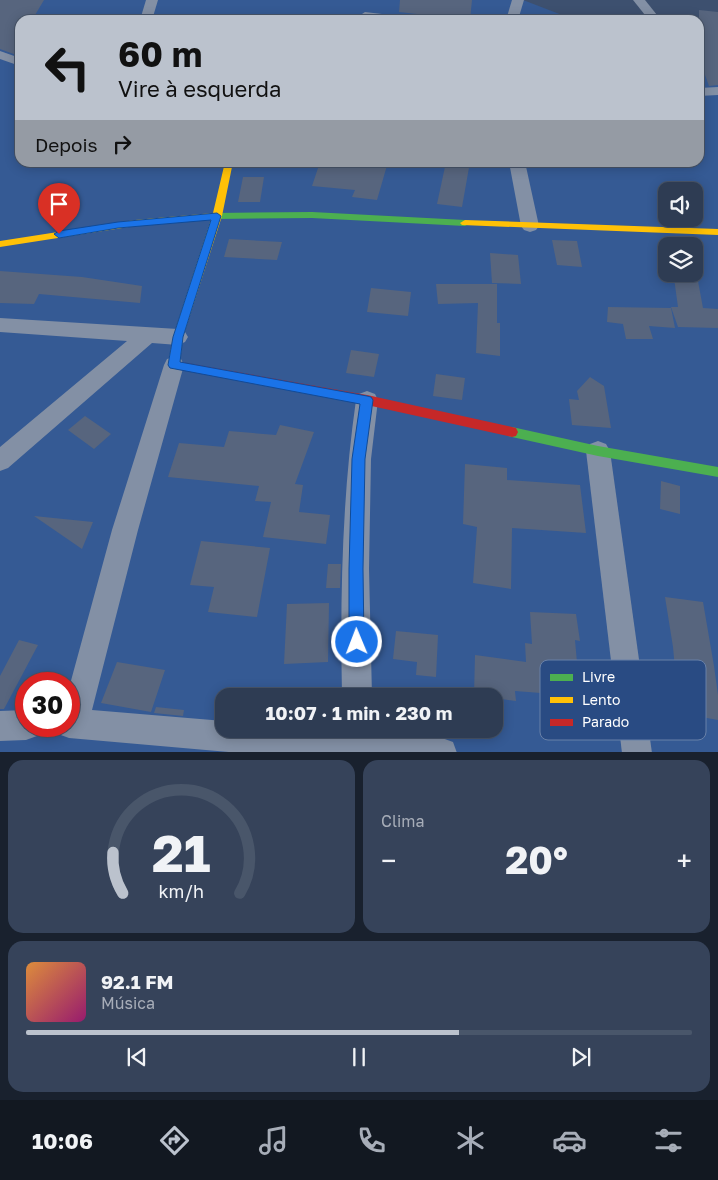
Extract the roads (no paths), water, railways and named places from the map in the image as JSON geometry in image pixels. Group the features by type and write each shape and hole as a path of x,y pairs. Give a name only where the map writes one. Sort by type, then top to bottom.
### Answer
{"street":[{"path":"148,15 152,0"},
{"path":"514,15 518,0"},
{"path":"639,0 651,15"},
{"path":"366,15 379,4"},
{"path":"0,55 15,60"},
{"path":"704,92 718,91"},
{"path":"80,691 174,365 178,337 217,216 227,167"},
{"path":"518,167 530,226"},
{"path":"0,244 118,225 217,216 311,215 530,226 718,232"},
{"path":"0,325 178,337"},
{"path":"0,461 146,336"},
{"path":"174,365 367,400 598,451 718,472"},
{"path":"357,688 356,569 359,459 367,400"},
{"path":"598,451 624,660"},
{"path":"80,724 198,735 358,742 442,752"},
{"path":"0,726 15,725"}]}
